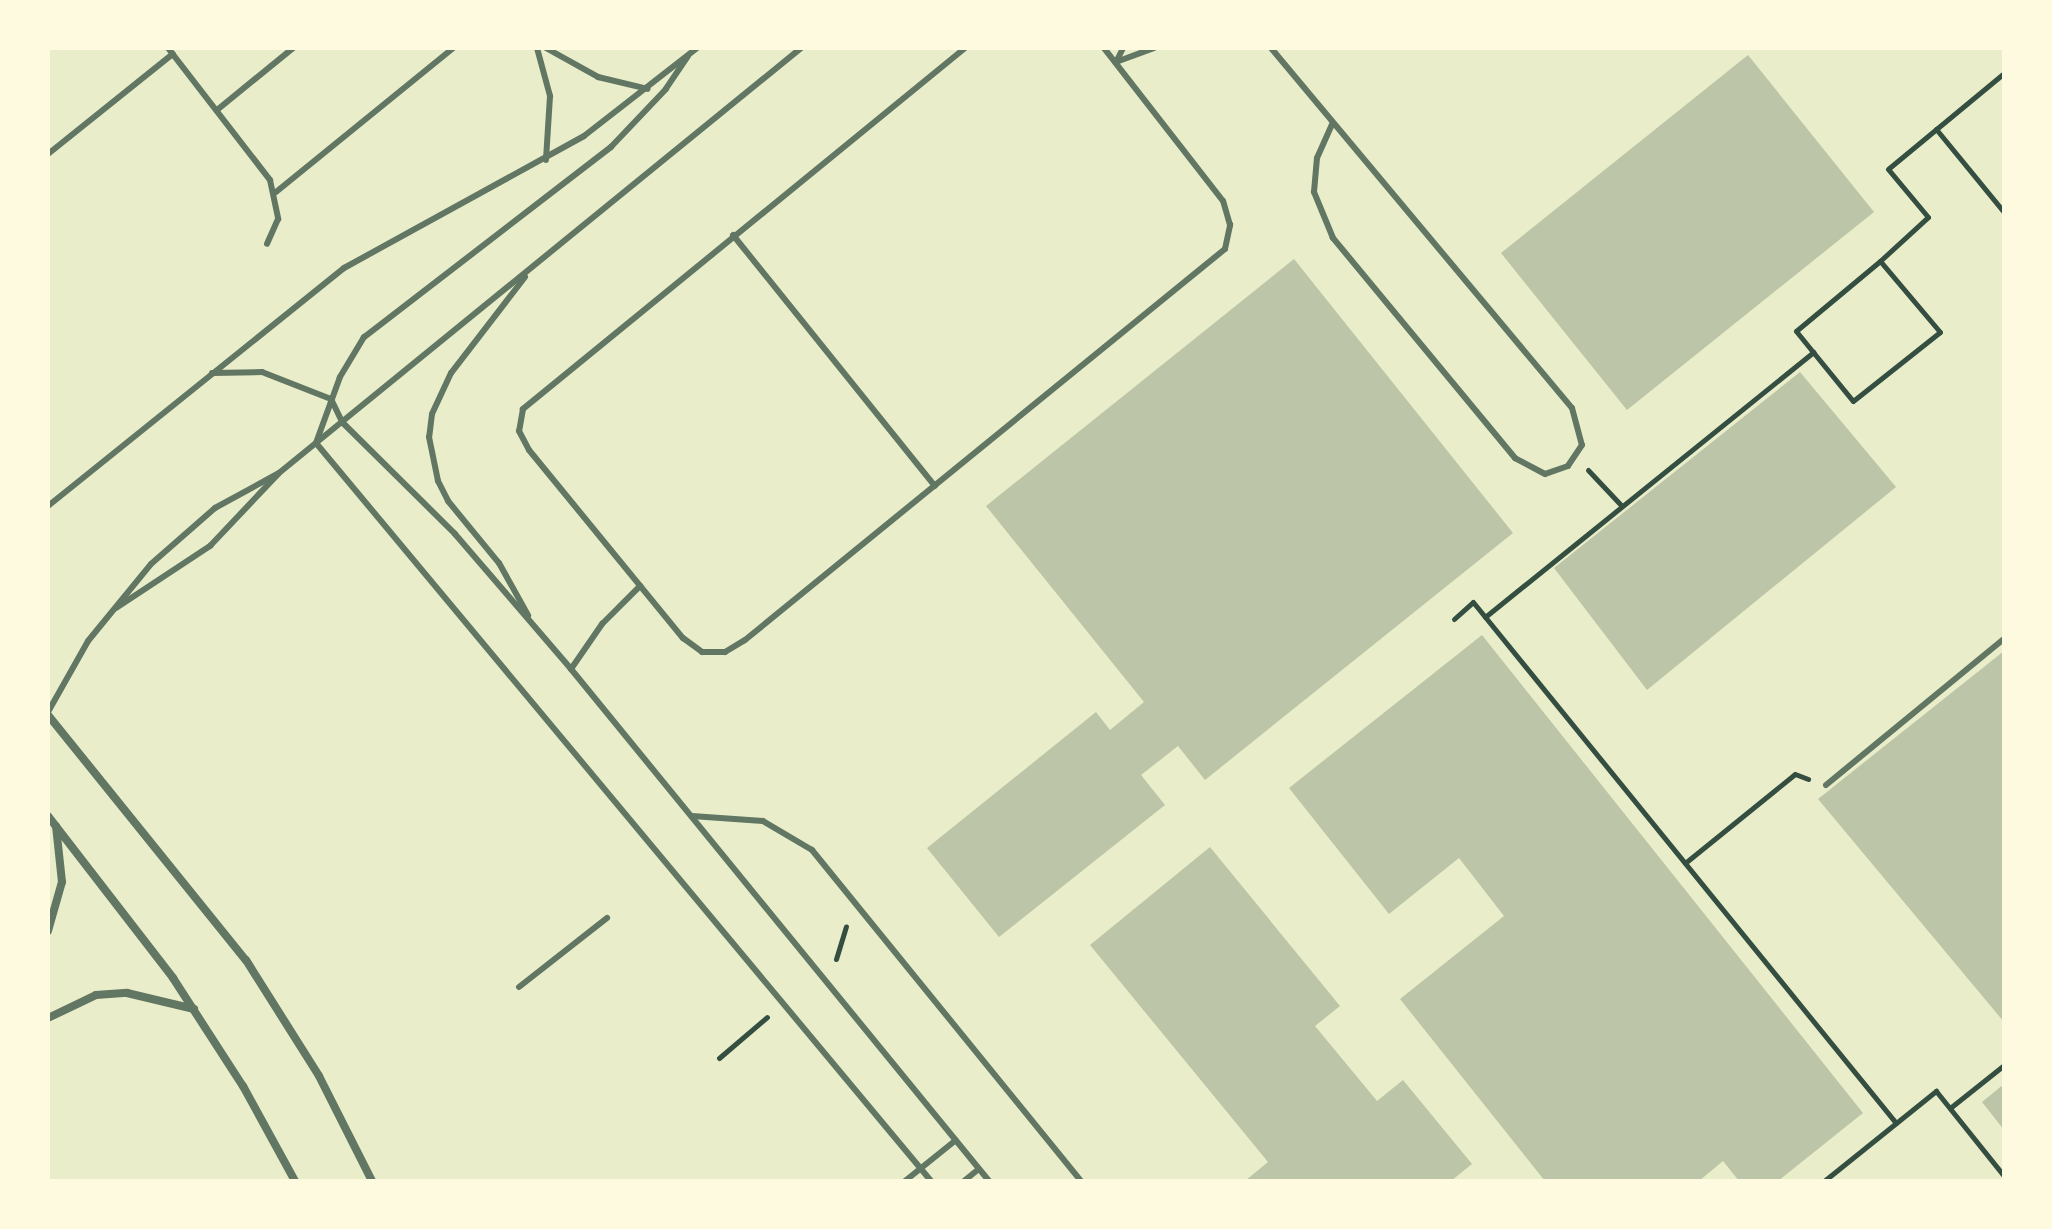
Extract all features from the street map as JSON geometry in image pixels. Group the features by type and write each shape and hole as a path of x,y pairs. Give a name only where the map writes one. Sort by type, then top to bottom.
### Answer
{"street":[{"path":"48,714 246,960 319,1076 372,1181"},
{"path":"48,816 127,913 194,1010 295,1181"},
{"path":"48,931 62,882 56,825"},
{"path":"48,1018 96,995 127,993 194,1010"}],"lane":[{"path":"217,110 293,48"},
{"path":"276,192 453,48"},
{"path":"537,48 550,96 546,160"},
{"path":"546,48 598,77 648,89"},
{"path":"48,506 212,373 379,246 546,160 648,89 697,48"},
{"path":"116,608 210,546 279,473 801,48"},
{"path":"965,48 536,393 519,419 529,450 692,647 725,652 935,486 1225,249 1230,225 1223,201 1104,48"},
{"path":"1116,62 1123,48"},
{"path":"1116,62 1154,48"},
{"path":"1271,48 1572,408 1582,432 1577,457 1545,474 1523,466 1333,238 1314,192 1317,158 1332,124"},
{"path":"48,154 171,51 276,192 278,219 267,244"},
{"path":"316,443 350,356 381,320 611,147 666,89 688,56"},
{"path":"733,235 935,486"},
{"path":"530,622 499,563 448,501 435,470 429,437 432,414 451,373 532,268"},
{"path":"212,373 262,372 331,399 342,422 455,534 571,669 989,1181"},
{"path":"316,443 931,1181"},
{"path":"48,714 88,641 193,526 238,492 279,473"},
{"path":"571,669 602,624 640,586"},
{"path":"1826,785 2004,639"},
{"path":"691,816 763,821 812,850 1081,1181"},
{"path":"519,987 607,918"},
{"path":"905,1181 956,1140"},
{"path":"964,1181 979,1169"}],"path":[{"path":"1880,261 1940,332 1853,401 1796,331 1928,217 1888,169 2004,73"},
{"path":"1936,129 2004,212"},
{"path":"1485,617 1620,504 1813,352"},
{"path":"1577,457 1620,504"},
{"path":"1454,619 1473,602 1896,1123"},
{"path":"1685,863 1795,774 1826,785"},
{"path":"1950,1108 2004,1065"},
{"path":"1824,1181 1936,1091 2004,1176"}],"building":[{"path":"1748,55 1874,212 1627,410 1501,253"},
{"path":"1294,259 1513,533 1205,780 1178,746 1141,775 1165,805 999,937 927,848 1096,712 1110,730 1144,702 986,506"},
{"path":"1800,372 1896,487 1647,690 1554,568"},
{"path":"1482,635 1863,1113 1778,1181 1739,1181 1723,1161 1699,1181 1545,1181 1400,999 1504,916 1459,858 1389,914 1289,788"},
{"path":"2004,651 2004,1022 1818,799"},
{"path":"1210,847 1340,1006 1315,1026 1377,1101 1403,1080 1472,1164 1451,1181 1245,1181 1268,1162 1090,945"},
{"path":"2004,1084 2004,1130 1982,1102"}]}
